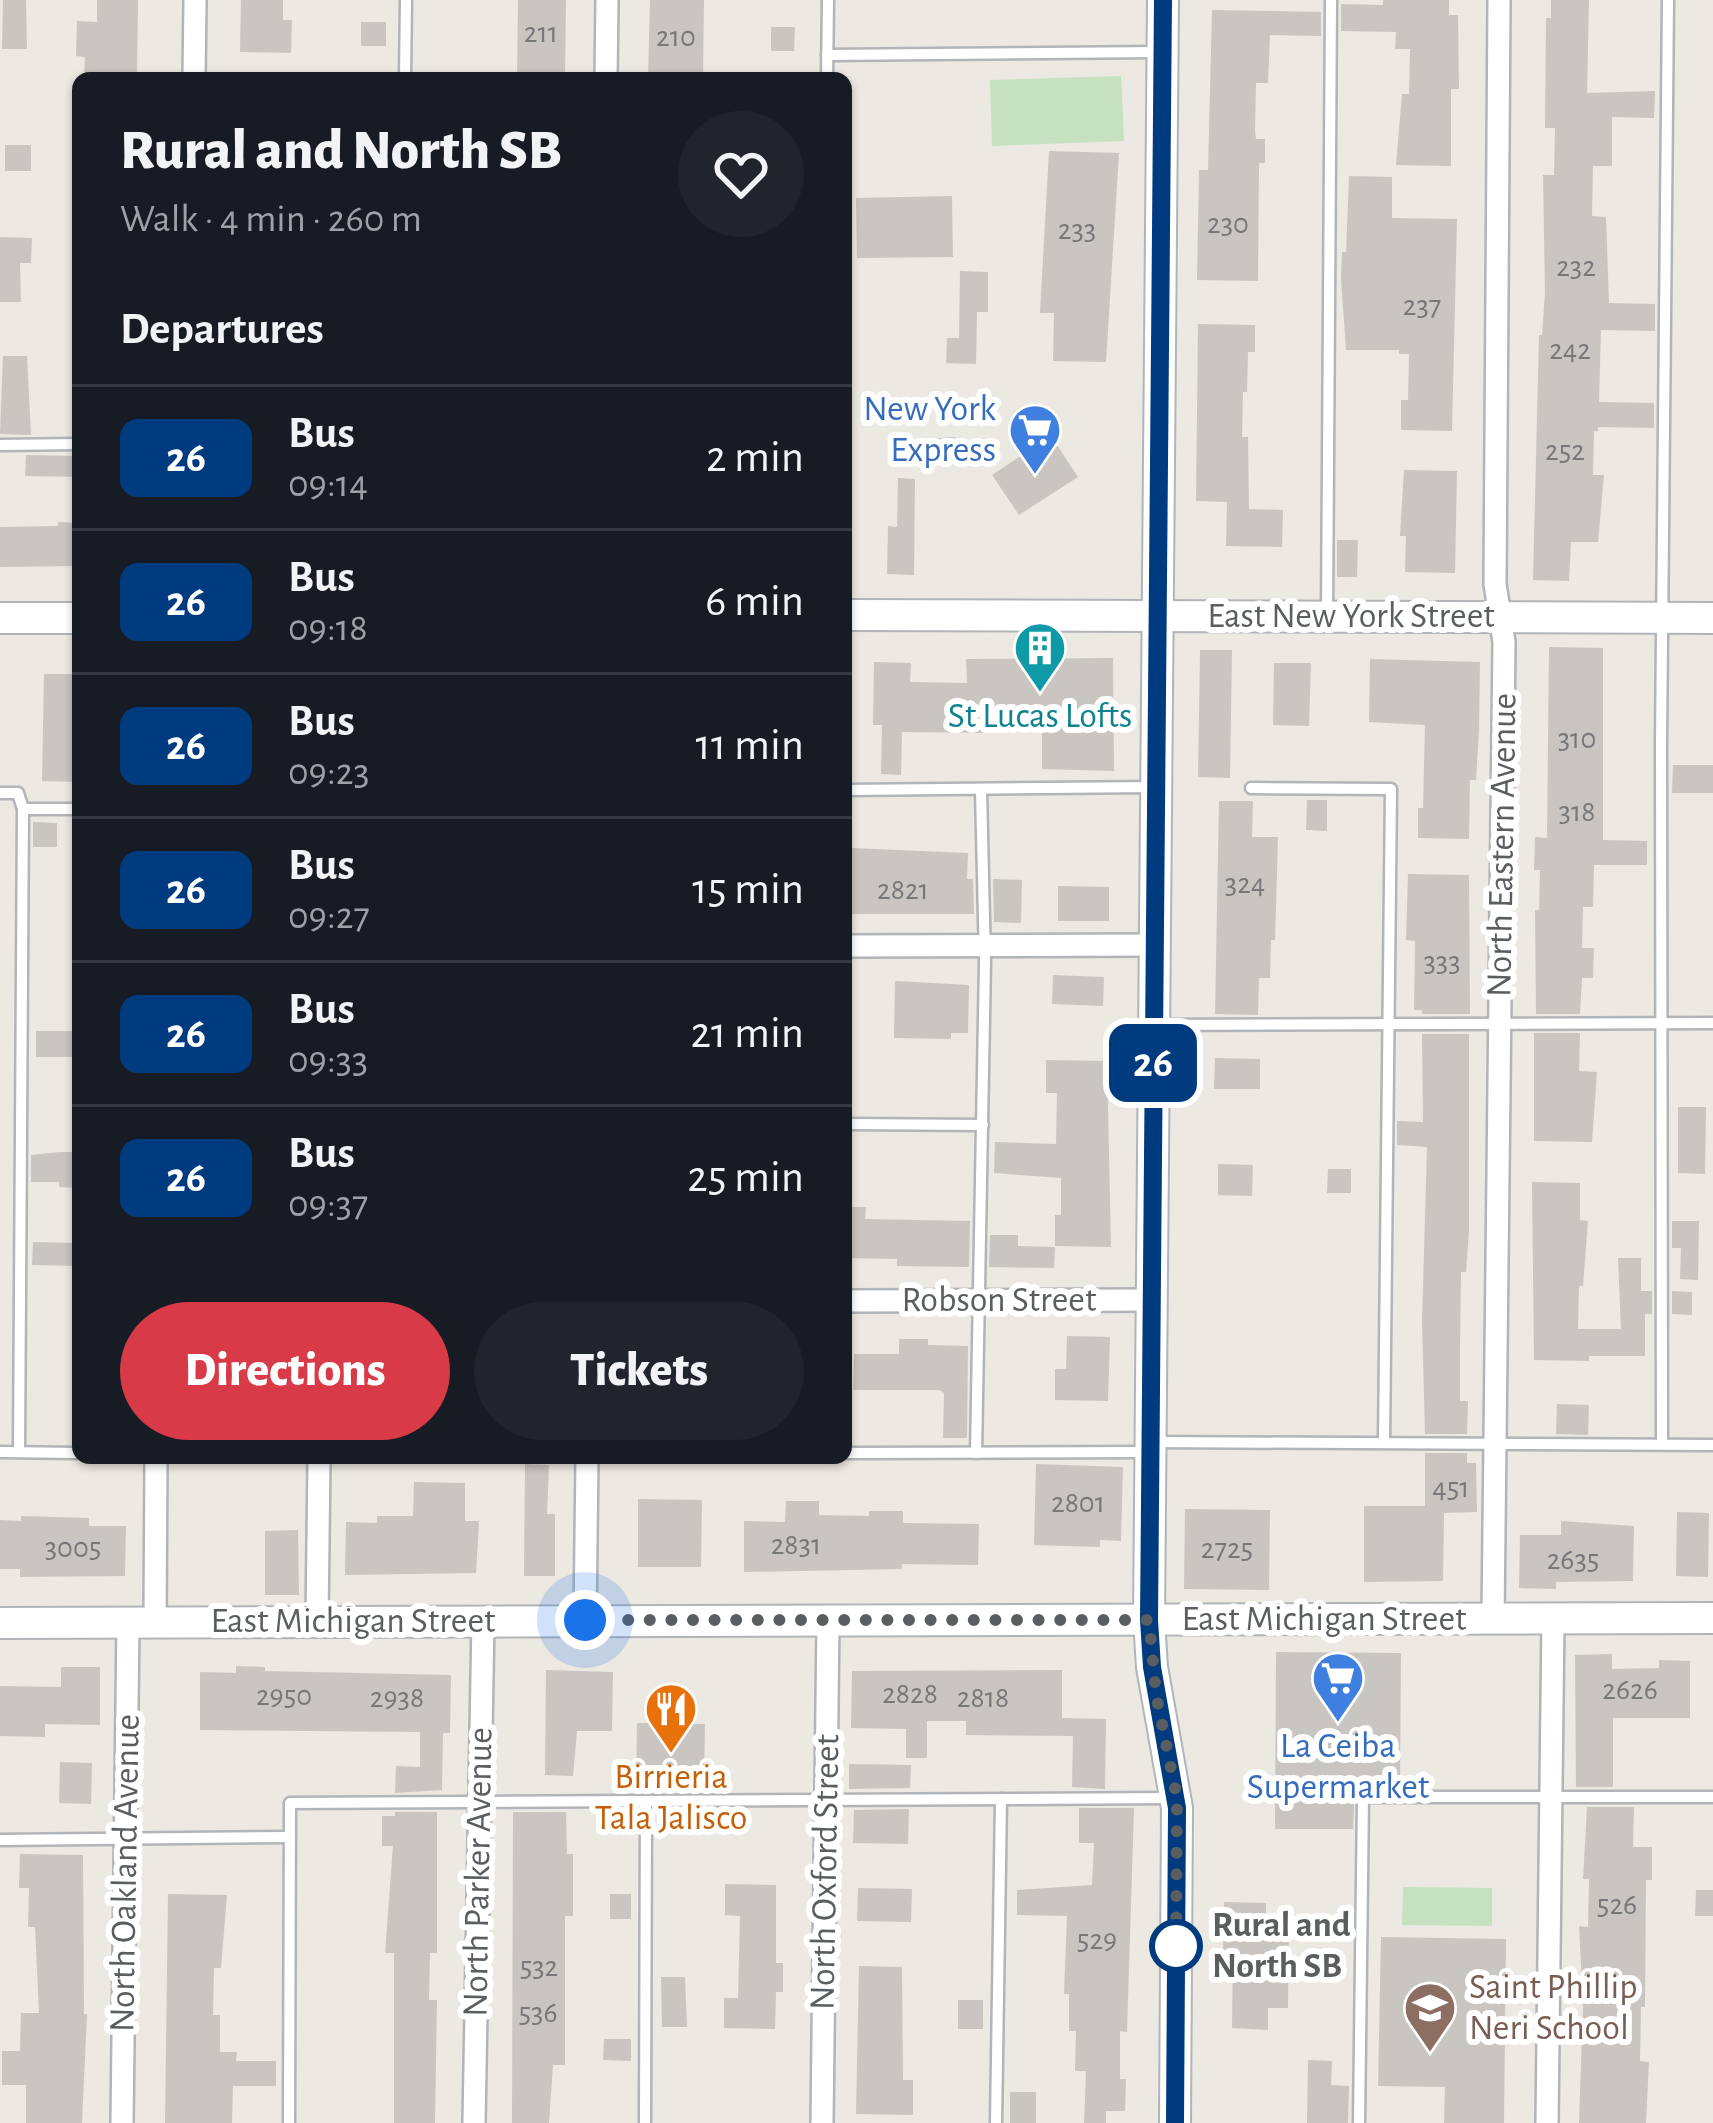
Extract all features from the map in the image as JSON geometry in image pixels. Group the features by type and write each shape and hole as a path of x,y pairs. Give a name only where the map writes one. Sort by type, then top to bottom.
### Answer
{"main road":[{"path":"1163,0 1149,1620 1156,1694 1177,1798 1175,2123"},
{"name":"East New York Street","path":"852,615 1713,618"},
{"path":"0,618 72,618"},
{"name":"East Michigan Street","path":"0,1623 1713,1618"}],"street":[{"path":"194,72 195,0"},
{"path":"606,72 607,0"},
{"name":"North Eastern Avenue","path":"1493,1618 1504,642 1495,584 1499,0"},
{"path":"852,946 1154,945"},
{"name":"Robson Street","path":"852,1300 1151,1300"},
{"name":"North Oakland Avenue","path":"122,2123 125,1839 156,1464"},
{"path":"317,1621 319,1464"},
{"path":"585,1620 587,1464"},
{"path":"1547,2123 1553,1618"},
{"name":"North Parker Avenue","path":"474,2123 483,1621"},
{"name":"North Oxford Street","path":"822,2123 828,1621"}],"lane":[{"path":"405,72 406,0"},
{"path":"827,72 828,0"},
{"path":"1327,615 1331,0"},
{"path":"1662,1444 1660,1023 1668,0"},
{"path":"827,55 1163,52"},
{"path":"0,445 72,444"},
{"path":"852,790 1154,787"},
{"path":"1251,788 1391,789 1384,1442"},
{"path":"976,1453 983,1125 981,790"},
{"path":"0,793 18,793 23,809 19,1452"},
{"path":"23,809 72,808"},
{"path":"1153,1025 1713,1023"},
{"path":"852,1124 983,1125"},
{"path":"852,1453 1384,1442 1713,1445"},
{"path":"0,1452 72,1453"},
{"path":"1359,2123 1363,1797 1713,1798"},
{"path":"289,2123 290,1804 1177,1798"},
{"path":"996,2123 1000,1799"},
{"path":"645,2123 646,1801"},
{"path":"0,1840 290,1837"}],"green space":[{"path":"1121,76 1124,141 992,146 990,80"},
{"path":"1403,1887 1492,1888 1492,1926 1402,1925"}],"building":[{"path":"3,0 26,0 27,49 2,49"},
{"path":"97,0 138,0 137,72 84,72 85,57 76,56 77,21 97,22"},
{"path":"241,0 283,0 283,20 292,20 291,53 240,52"},
{"path":"518,0 566,0 565,72 517,72"},
{"path":"650,0 704,0 703,72 648,72"},
{"path":"1383,0 1449,0 1449,15 1458,15 1459,89 1451,89 1451,166 1396,165 1402,94 1409,94 1410,49 1395,49 1396,32 1341,31 1341,4 1383,5"},
{"path":"1551,0 1589,0 1587,93 1655,91 1654,118 1612,117 1612,166 1593,166 1592,216 1606,217 1609,303 1655,304 1655,331 1601,330 1599,402 1654,403 1654,428 1598,427 1594,431 1593,475 1604,475 1598,542 1571,542 1569,581 1533,580 1539,335 1545,293 1543,175 1554,175 1555,128 1545,128 1546,18 1551,18"},
{"path":"1212,10 1321,12 1321,36 1270,35 1268,83 1256,83 1256,139 1265,139 1265,163 1259,163 1258,281 1197,280 1199,170 1208,170"},
{"path":"361,22 386,22 386,46 361,46"},
{"path":"771,27 795,27 794,51 771,51"},
{"path":"5,145 31,145 31,171 5,171"},
{"path":"1049,151 1119,153 1106,362 1053,361 1054,313 1040,313"},
{"path":"1349,176 1392,177 1392,218 1457,219 1452,431 1401,430 1401,400 1408,400 1409,354 1346,350 1341,278"},
{"path":"952,196 953,257 857,258 856,198"},
{"path":"0,237 32,238 31,263 20,263 21,302 0,302"},
{"path":"960,271 988,272 988,312 977,312 976,364 946,363 947,338 959,338"},
{"path":"1198,324 1255,325 1255,352 1248,352 1247,392 1243,392 1249,509 1283,510 1282,547 1226,546 1227,502 1196,501"},
{"path":"3,356 27,356 31,435 0,434"},
{"name":"New York Express","path":"1051,436 1078,477 1019,515 992,475"},
{"path":"955,437 956,459 929,460 928,439"},
{"path":"26,455 72,456 72,477 25,476"},
{"path":"1404,470 1457,471 1455,573 1405,572 1406,536 1400,536"},
{"path":"898,478 915,479 914,575 887,574 888,526 897,527"},
{"path":"58,522 72,523 72,566 0,567 0,527 58,526"},
{"path":"1337,540 1358,540 1357,577 1337,577"},
{"path":"1549,647 1603,648 1603,840 1647,841 1647,865 1594,865 1593,907 1583,907 1582,948 1594,948 1593,978 1582,978 1580,1014 1536,1014 1535,910 1539,910 1540,870 1534,870 1535,837 1547,838"},
{"path":"1200,650 1232,650 1230,778 1198,777"},
{"name":"St Lucas Lofts","path":"1113,658 1114,771 1042,769 1042,729 902,732 901,775 881,774 882,725 873,725 874,662 911,663 910,682 967,683 966,659"},
{"path":"1370,659 1480,662 1469,839 1418,838 1425,725 1369,722"},
{"path":"1274,663 1311,663 1309,726 1273,725"},
{"path":"44,674 72,674 72,782 42,781"},
{"path":"1673,765 1713,765 1713,793 1672,793"},
{"path":"1307,800 1327,800 1327,831 1306,830"},
{"path":"1219,801 1253,801 1252,837 1278,837 1275,940 1271,940 1270,978 1259,978 1258,1015 1215,1014"},
{"path":"33,822 57,823 57,847 33,847"},
{"path":"852,848 968,853 974,914 852,914"},
{"path":"1408,874 1469,875 1470,1014 1414,1010 1415,941 1406,940"},
{"path":"993,879 1022,880 1021,923 994,922"},
{"path":"1058,886 1109,887 1109,921 1058,921"},
{"path":"1053,975 1104,977 1103,1006 1052,1004"},
{"path":"895,981 969,985 968,1033 951,1033 951,1039 894,1038"},
{"path":"36,1031 72,1031 72,1057 36,1057"},
{"path":"1534,1033 1580,1033 1579,1071 1597,1072 1592,1142 1534,1141"},
{"path":"1422,1034 1469,1034 1469,1232 1466,1272 1461,1272 1460,1350 1460,1401 1468,1401 1467,1434 1425,1434 1422,1322 1427,1147 1397,1145 1397,1121 1423,1122"},
{"path":"1215,1058 1260,1059 1260,1089 1214,1089"},
{"path":"1046,1060 1107,1061 1111,1247 1055,1246 1061,1178 994,1173 995,1142 1056,1144 1057,1093 1046,1093"},
{"path":"1678,1107 1706,1107 1705,1174 1678,1173"},
{"path":"72,1152 72,1188 59,1187 59,1182 31,1182 31,1155"},
{"path":"1218,1164 1253,1165 1252,1196 1218,1195"},
{"path":"1328,1169 1351,1169 1351,1193 1327,1193"},
{"path":"1532,1182 1580,1183 1580,1220 1588,1221 1578,1329 1621,1329 1618,1258 1641,1258 1641,1291 1652,1291 1652,1314 1645,1314 1645,1356 1534,1360"},
{"path":"852,1207 866,1207 865,1219 970,1221 969,1267 897,1266 897,1259 852,1258"},
{"path":"1672,1221 1699,1221 1698,1280 1680,1279 1681,1248 1672,1248"},
{"path":"990,1235 1018,1235 1018,1246 1055,1247 1054,1268 989,1267"},
{"path":"33,1242 72,1243 72,1266 32,1265"},
{"path":"1672,1291 1692,1292 1692,1315 1672,1314"},
{"path":"1067,1336 1110,1337 1108,1401 1055,1400 1055,1369 1066,1369"},
{"path":"899,1339 968,1346 967,1438 943,1438 944,1393 939,1390 853,1390 854,1354 899,1354"},
{"path":"1557,1404 1589,1405 1588,1435 1556,1434"},
{"path":"1425,1453 1467,1453 1467,1463 1476,1463 1477,1512 1444,1513 1443,1581 1364,1582 1364,1506 1425,1506"},
{"path":"525,1464 549,1465 547,1514 555,1514 555,1576 524,1576"},
{"path":"1036,1464 1123,1467 1121,1541 1100,1540 1100,1547 1034,1545"},
{"path":"414,1482 465,1483 465,1521 479,1521 476,1573 345,1575 346,1522 377,1523 377,1516 413,1516"},
{"path":"638,1499 702,1500 701,1567 638,1567"},
{"path":"786,1501 819,1501 819,1515 903,1511 903,1523 979,1524 978,1565 744,1572 744,1521 785,1522"},
{"path":"1185,1509 1270,1510 1269,1590 1184,1589"},
{"path":"1677,1512 1709,1513 1708,1577 1676,1576"},
{"path":"21,1516 89,1518 89,1526 126,1526 125,1576 20,1577 20,1569 0,1569 0,1520 21,1521"},
{"path":"1561,1521 1634,1526 1633,1581 1556,1582 1556,1589 1519,1588 1520,1535 1561,1535"},
{"path":"298,1530 299,1595 265,1595 265,1531"},
{"name":"La Ceiba Supermarket","path":"1276,1652 1401,1653 1400,1787 1355,1787 1353,1829 1275,1829"},
{"path":"1612,1654 1612,1669 1659,1668 1659,1660 1690,1661 1690,1718 1613,1718 1613,1787 1576,1787 1575,1655"},
{"path":"236,1666 265,1667 265,1671 451,1675 442,1790 395,1793 396,1766 420,1767 420,1732 200,1730 200,1672 236,1673"},
{"path":"61,1667 100,1667 100,1725 45,1724 45,1737 0,1736 0,1686 61,1687"},
{"path":"546,1670 613,1672 612,1731 577,1731 573,1776 545,1775"},
{"path":"1062,1670 1062,1718 1106,1719 1105,1789 1072,1787 1073,1736 966,1735 966,1721 927,1721 927,1758 906,1758 906,1729 851,1728 852,1671"},
{"name":"Birrieria Tala Jalisco","path":"637,1723 705,1724 704,1786 636,1785"},
{"path":"60,1762 92,1763 91,1804 59,1803"},
{"path":"849,1764 911,1765 910,1788 849,1789"},
{"path":"1587,1807 1634,1807 1633,1847 1652,1847 1652,1880 1646,1880 1645,2007 1641,2007 1640,2061 1649,2062 1646,2123 1579,2123 1583,2006 1579,1926 1588,1927 1589,1879 1583,1879"},
{"path":"1079,1808 1134,1808 1127,2032 1120,2031 1125,2111 1106,2111 1106,2123 1084,2123 1086,2071 1075,2071 1076,2031 1069,2031 1069,1994 1064,1994 1067,1916 1017,1915 1017,1890 1092,1885 1094,1843 1079,1843"},
{"path":"909,1809 908,1844 853,1843 854,1810"},
{"path":"395,1812 437,1812 437,1953 430,1953 429,2000 437,2000 435,2123 394,2123 394,1953 385,1953 393,1846 382,1846 382,1816 395,1816"},
{"path":"513,1812 566,1812 567,1854 573,1854 573,1916 565,1916 565,2065 553,2065 549,2123 512,2123"},
{"path":"20,1854 83,1855 87,2014 82,2123 26,2123 26,2085 2,2085 2,2051 20,2051 21,2013 39,2013 35,1927 28,1927 29,1888 19,1888"},
{"path":"725,1884 776,1885 776,1963 783,1963 783,1992 776,1992 775,2029 724,2028 724,1998 738,1998 740,1916 725,1915"},
{"path":"858,1888 912,1889 911,1922 857,1921"},
{"path":"1696,1890 1713,1890 1713,1916 1695,1916"},
{"path":"168,1894 227,1895 221,1968 214,1968 213,2015 220,2015 220,2052 237,2052 236,2061 276,2061 276,2086 233,2086 232,2123 165,2123"},
{"path":"610,1894 631,1894 631,1919 610,1919"},
{"path":"1224,1902 1266,1903 1266,1925 1289,1925 1288,2008 1268,2008 1268,2030 1232,2028 1233,1952 1223,1952"},
{"path":"1381,1937 1506,1939 1504,2123 1444,2123 1445,2087 1378,2086"},
{"path":"859,1966 902,1967 903,2080 913,2080 913,2115 856,2114"},
{"path":"661,1977 685,1977 687,2027 662,2027"},
{"path":"958,2000 983,2000 983,2029 958,2029"},
{"path":"604,2039 631,2039 631,2061 603,2060"},
{"path":"1308,2060 1332,2061 1331,2085 1349,2086 1348,2123 1307,2123"},
{"path":"1010,2092 1036,2092 1036,2123 1010,2123"}],"bus line":[{"name":"26","path":"1163,0 1149,1620 1156,1694 1170,1750 1177,1808 1175,2123"}],"place":[{"name":"New York Express","path":"1035,476"},
{"name":"St Lucas Lofts","path":"1040,694"},
{"name":"La Ceiba Supermarket","path":"1338,1724"},
{"name":"Birrieria Tala Jalisco","path":"671,1755"},
{"name":"Rural and North SB","path":"1176,1946"},
{"name":"Saint Phillip Neri School","path":"1430,2054"}],"route":[{"path":"585,1620 1149,1620 1156,1694 1177,1798 1176,1946"}]}
